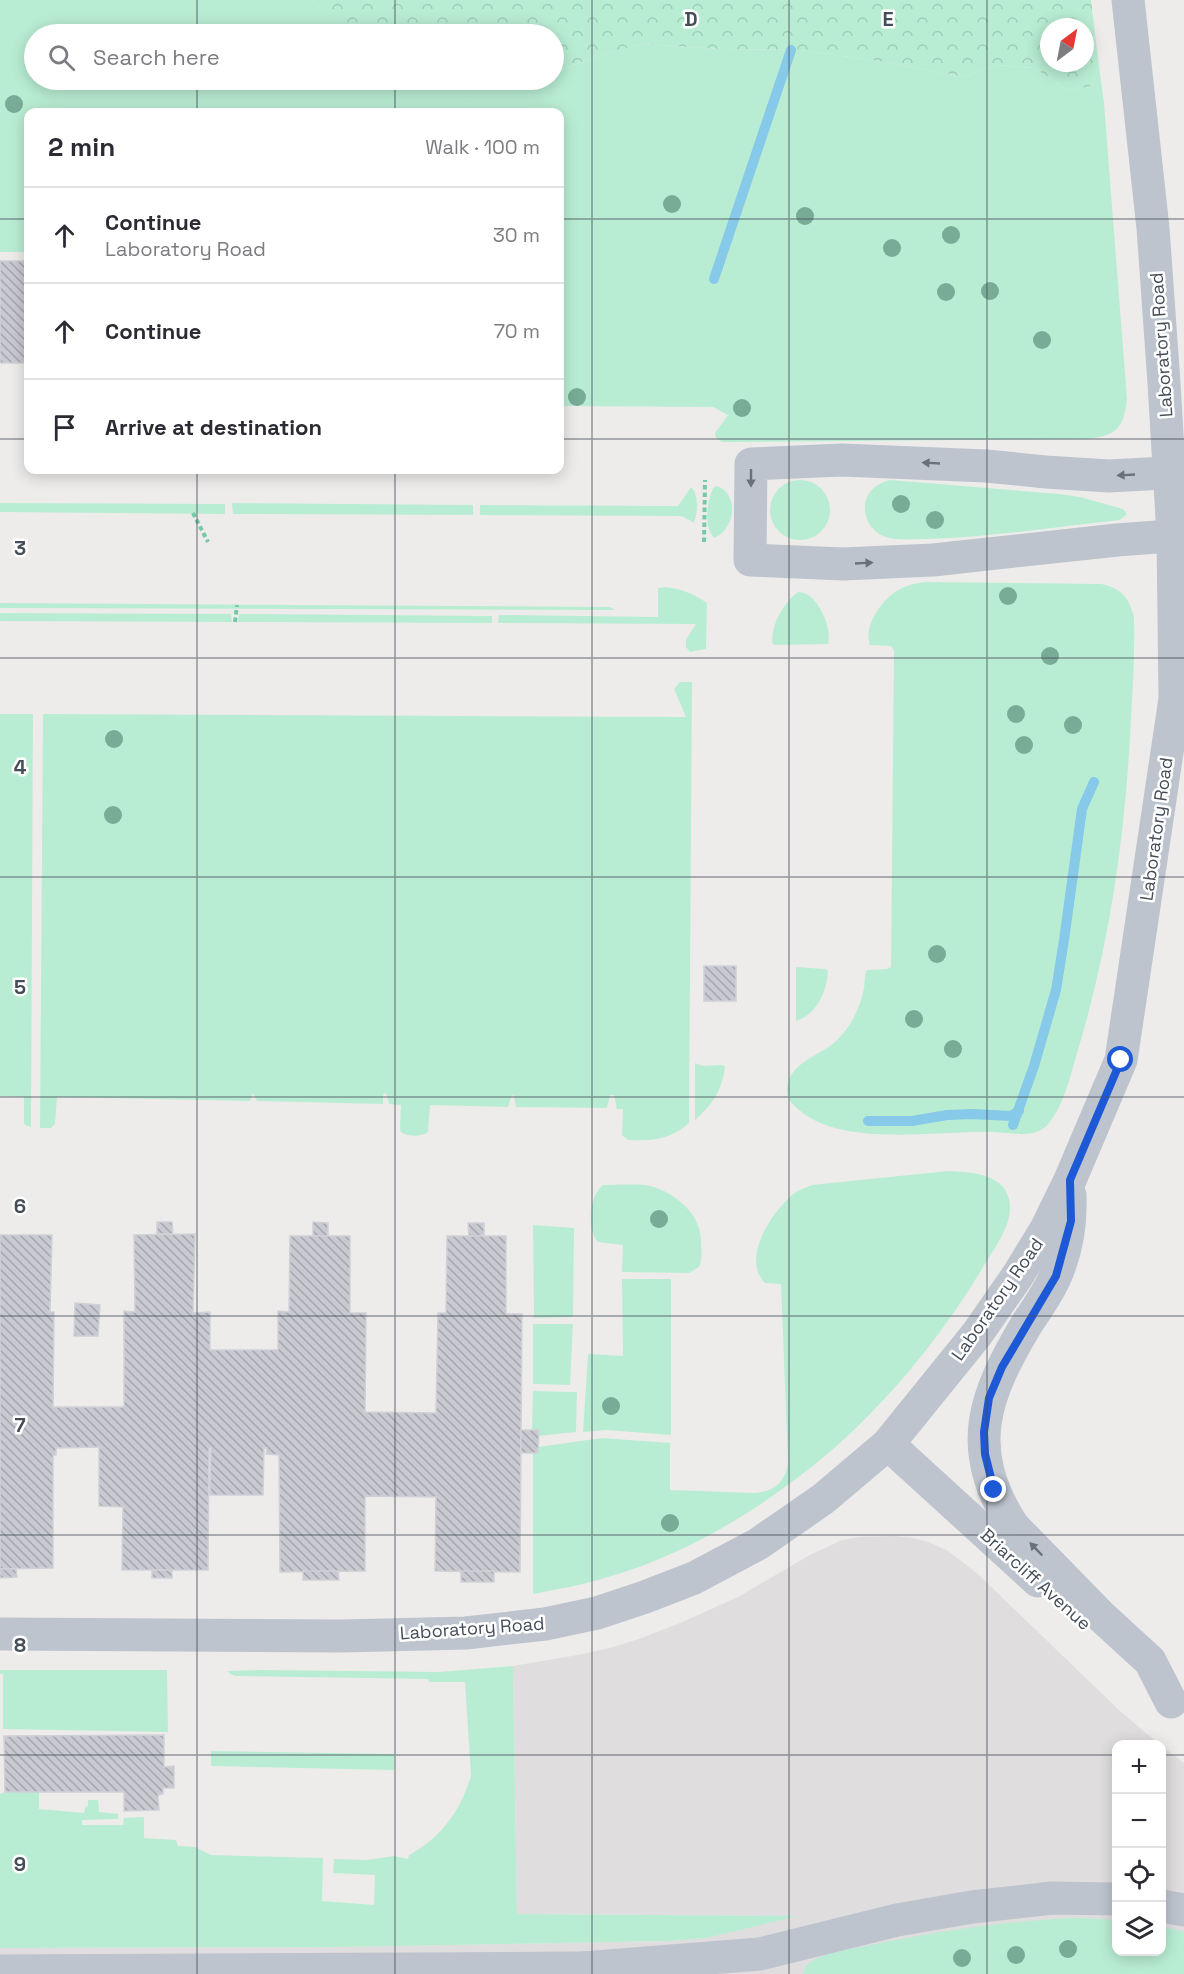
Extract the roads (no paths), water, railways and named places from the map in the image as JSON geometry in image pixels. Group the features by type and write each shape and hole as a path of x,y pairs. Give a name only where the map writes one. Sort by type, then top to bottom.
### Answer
{"street":[{"name":"Laboratory Road","path":"0,1634 343,1636 466,1633 545,1624 587,1615 645,1597 694,1578 758,1544 823,1499 888,1444 977,1334 1018,1275 1046,1229 1070,1180 1121,1060 1175,699 1179,535 1177,472 1128,0"},
{"path":"1177,472 1109,476 986,466 842,460 751,464 750,560 843,564 933,560 1179,535"},
{"path":"1070,1180 1071,1221 1056,1276 1002,1367 989,1398 984,1432 985,1454 994,1490 1013,1526 1102,1617 1150,1661 1177,1707"},
{"name":"Briarcliff Avenue","path":"888,1444 1177,1707"},
{"path":"0,1971 583,1971 762,1964 897,1920 972,1907 1052,1898 1112,1899"},
{"path":"1166,1907 1184,1910"}],"waterway":[{"path":"714,279 791,50"},
{"path":"1013,1125 1034,1066 1056,990 1082,809 1094,782"},
{"path":"868,1121 912,1121 947,1115 972,1114 1011,1116 1019,1111"}]}
